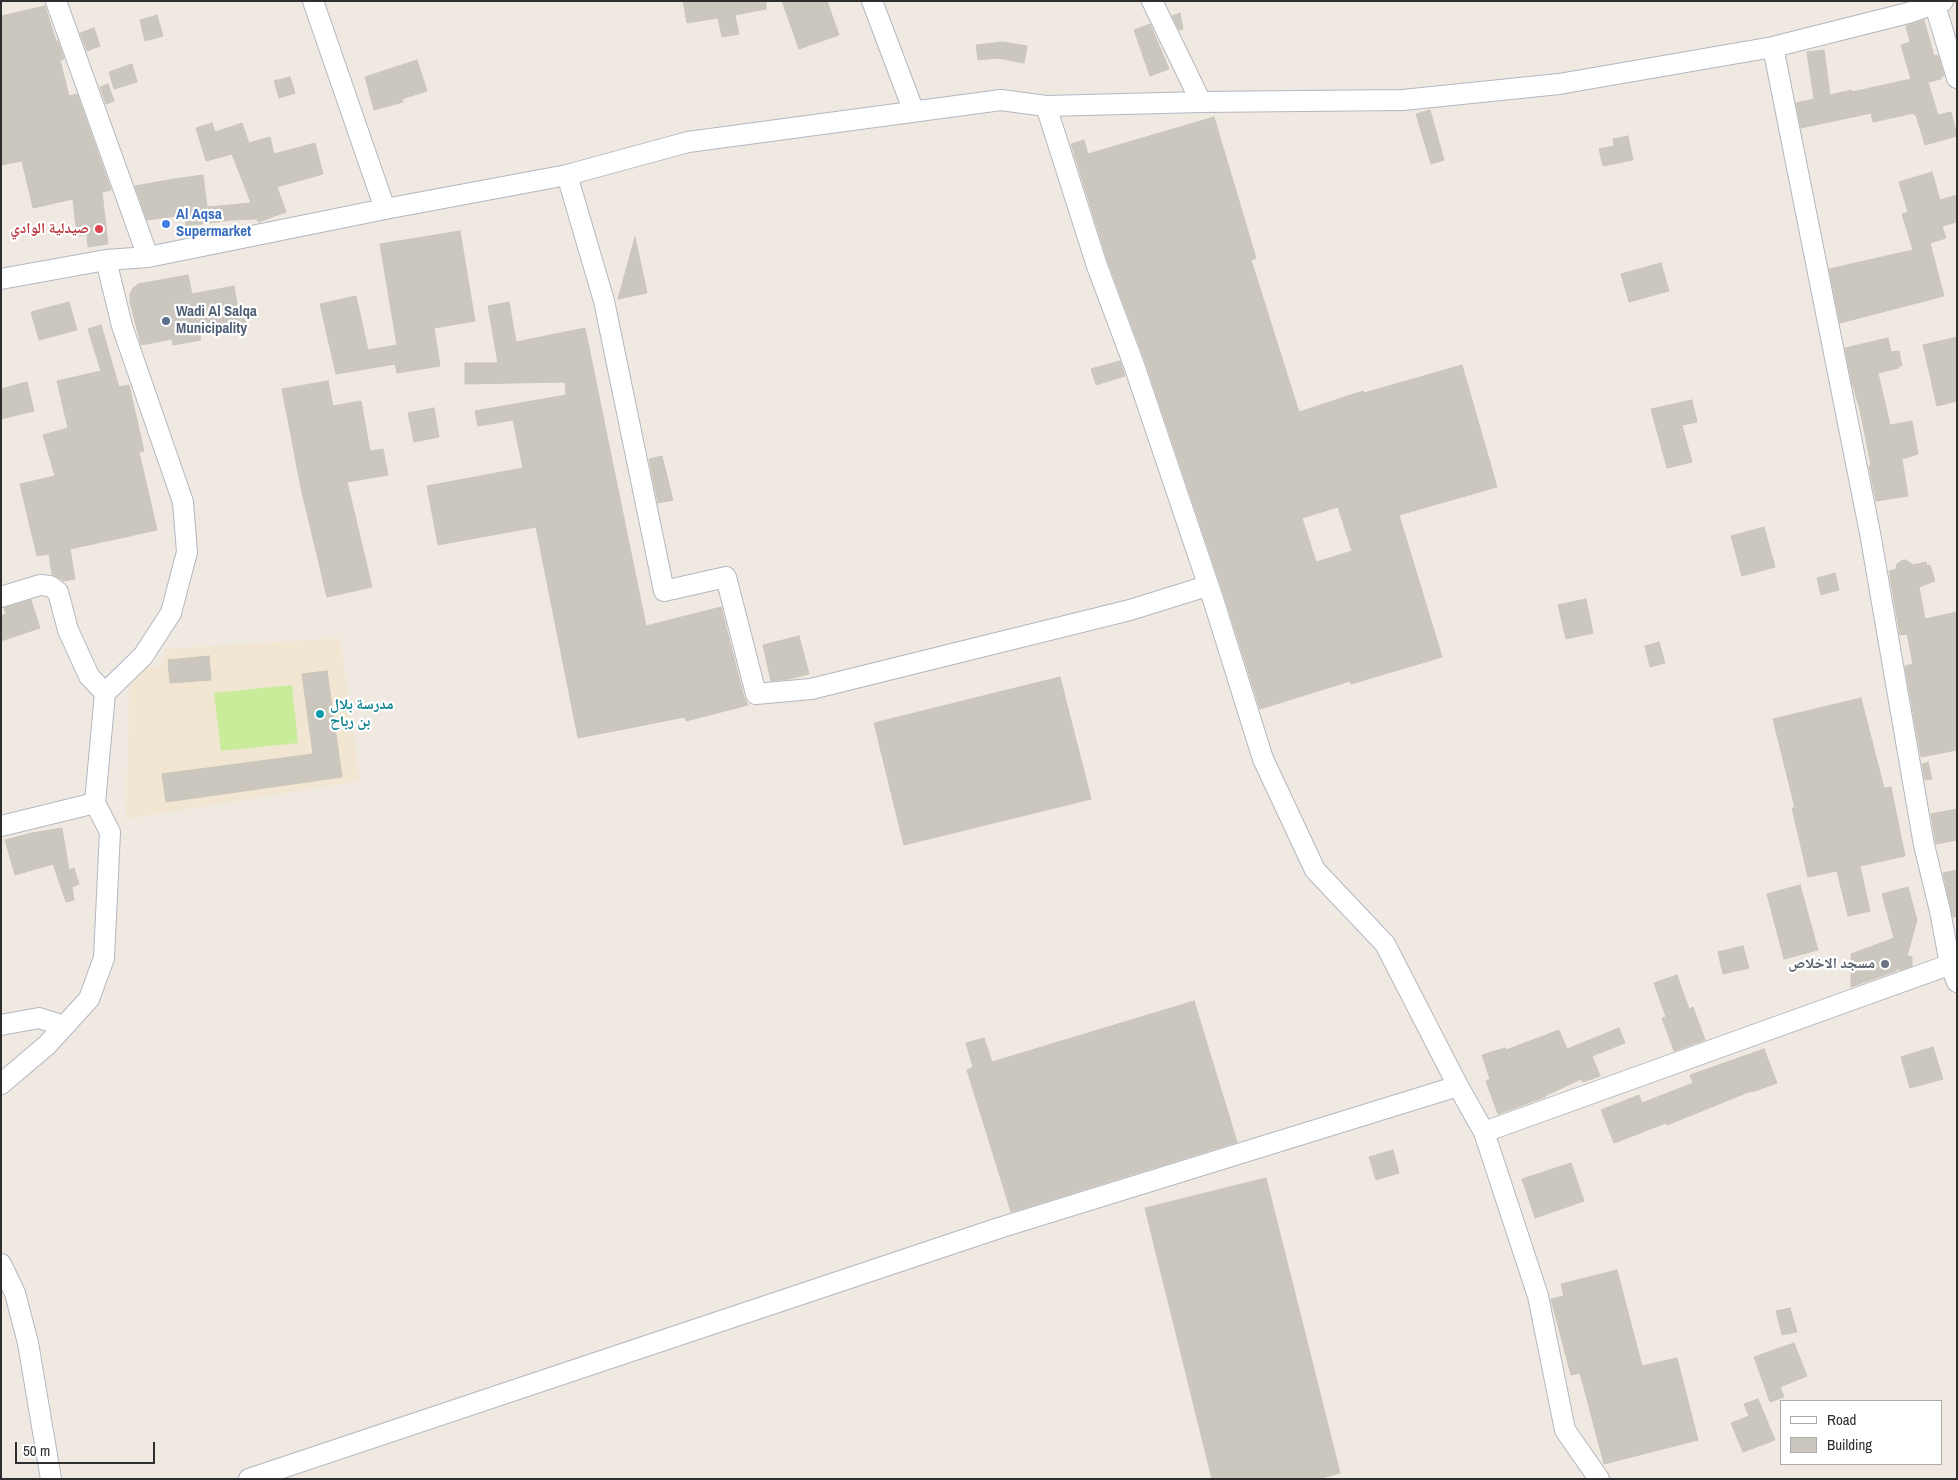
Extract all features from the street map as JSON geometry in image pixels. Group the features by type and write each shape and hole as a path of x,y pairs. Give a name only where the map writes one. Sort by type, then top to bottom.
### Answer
{"street":[{"path":"56,1 148,257"},
{"path":"313,1 385,209"},
{"path":"872,1 914,112"},
{"path":"1152,1 1201,102"},
{"path":"1,279 106,260 148,257 385,209 567,176 688,142 1001,100 1046,106 1403,100 1559,84 1773,47 1908,13 1939,3 1957,78"},
{"path":"1484,1132 1955,969 1924,845 1870,534 1773,47"},
{"path":"1046,106 1098,266 1134,365 1263,759 1315,870 1385,944 1458,1086 1484,1132 1538,1296 1565,1430 1599,1479"},
{"path":"567,176 604,301 664,591 726,577 756,694 811,689 1130,610 1207,586"},
{"path":"1,1084 47,1045 89,999 104,958 110,832 95,803 105,693 143,656 171,613 187,552 183,502 122,326 106,260"},
{"path":"1,596 40,585 50,586 58,592 68,630 89,676 105,693"},
{"path":"1,826 95,803"},
{"path":"1,1025 39,1018 64,1026"},
{"path":"249,1479 999,1228 1458,1086"},
{"path":"1,1264 15,1292 28,1344 51,1479"}],"shaded area":[{"path":"340,638 360,781 126,819 130,671 161,666 165,649"}],"green space":[{"path":"292,685 298,743 221,751 214,693"}],"building":[{"path":"683,1 766,1 766,9 735,15 739,34 722,37 718,18 687,23"},
{"path":"782,1 827,1 839,35 799,49"},
{"path":"45,6 64,59 60,60 69,96 77,94 111,190 102,192 108,244 88,247 87,235 77,236 73,199 33,208 22,161 1,165 1,16"},
{"path":"1180,13 1183,29 1179,30 1172,16"},
{"path":"157,15 163,36 145,41 140,20"},
{"path":"1924,20 1934,56 1938,55 1944,76 1940,77 1941,79 1928,82 1938,115 1951,112 1957,136 1925,145 1914,113 1873,122 1871,113 1801,128 1796,103 1814,99 1807,52 1824,50 1830,95 1911,79 1901,45 1910,42 1906,26"},
{"path":"1150,24 1169,69 1150,76 1134,30"},
{"path":"94,28 100,46 87,51 80,33"},
{"path":"1003,42 1027,46 1024,63 998,58 978,60 976,45"},
{"path":"417,60 427,91 402,99 403,102 374,110 365,77"},
{"path":"132,64 137,82 114,89 109,72"},
{"path":"290,77 295,93 279,98 274,81"},
{"path":"108,84 114,101 106,104 100,87"},
{"path":"1430,110 1444,160 1431,164 1416,114"},
{"path":"1214,117 1256,258 1251,260 1299,412 1363,391 1364,393 1462,365 1497,487 1399,515 1442,657 1351,684 1350,681 1260,709 1224,595 1145,361 1108,262 1071,144 1084,140 1088,154","holes":["1338,507 1352,551 1316,562 1302,518"]},
{"path":"212,123 215,132 242,123 249,143 270,137 274,154 315,143 323,174 277,187 286,212 258,222 257,219 231,220 186,226 185,215 147,220 135,186 174,179 203,175 207,207 251,203 232,154 206,161 196,128"},
{"path":"1628,136 1633,160 1603,166 1599,149 1614,146 1613,139"},
{"path":"1932,172 1940,200 1957,195 1957,222 1942,226 1946,238 1930,243 1944,296 1840,323 1829,269 1913,250 1902,214 1908,212 1899,182"},
{"path":"460,231 475,321 434,328 440,366 397,373 395,364 336,374 320,304 356,296 368,350 397,345 380,244"},
{"path":"635,237 647,293 618,299"},
{"path":"1661,263 1669,291 1629,302 1621,274"},
{"name":"Wadi Al Salqa Municipality","path":"188,275 192,294 234,286 237,304 243,303 246,322 199,331 201,340 173,345 172,339 141,345 130,302 130,294 133,288 138,284"},
{"path":"69,302 77,330 39,340 31,312"},
{"path":"509,302 516,342 585,328 646,626 721,607 744,697 748,705 686,721 685,717 578,738 536,527 438,545 427,486 523,468 513,420 478,426 475,411 566,395 565,382 465,384 465,363 498,363 488,306"},
{"path":"101,325 119,387 129,385 144,451 139,452 157,530 70,549 75,579 64,581 52,574 49,554 37,556 20,484 55,476 43,435 68,428 57,381 101,371 88,329"},
{"path":"1957,337 1957,401 1937,406 1923,345"},
{"path":"1888,338 1891,352 1899,351 1902,366 1878,373 1890,425 1912,421 1918,454 1902,459 1908,496 1876,501 1860,410 1845,348"},
{"path":"1120,361 1125,376 1096,385 1091,369"},
{"path":"328,381 333,406 361,401 370,451 383,449 388,475 347,482 372,587 327,597 301,488 282,389"},
{"path":"27,382 34,411 1,419 1,389"},
{"path":"1692,400 1697,422 1682,425 1692,462 1667,468 1651,409"},
{"path":"434,408 439,437 414,442 408,413"},
{"path":"662,456 673,500 658,503 649,459"},
{"path":"1764,527 1775,567 1742,576 1731,536"},
{"path":"1906,560 1913,565 1926,562 1927,566 1930,565 1935,581 1919,587 1925,619 1957,612 1957,750 1921,757 1905,666 1913,664 1907,634 1900,635 1889,571 1896,569 1897,564"},
{"path":"1835,573 1839,590 1821,595 1817,578"},
{"path":"1586,599 1593,633 1566,639 1558,605"},
{"path":"31,600 40,628 1,641 1,616 6,614 4,608"},
{"path":"799,636 809,674 771,681 763,645"},
{"path":"1659,642 1665,663 1650,667 1645,646"},
{"path":"209,656 211,680 170,683 168,660"},
{"name":"مدرسة بلال بن رباح","path":"327,671 342,777 166,802 162,774 313,754 302,674"},
{"path":"1060,677 1091,799 904,845 874,723"},
{"path":"1861,698 1884,788 1891,787 1905,856 1860,866 1870,911 1848,916 1837,871 1808,877 1792,808 1795,808 1773,719"},
{"path":"1928,762 1932,779 1925,780 1922,764"},
{"path":"1957,809 1957,840 1936,844 1931,814"},
{"path":"62,828 69,870 74,868 79,884 72,887 74,900 66,902 53,864 15,875 5,840"},
{"path":"1957,870 1957,916 1953,917 1943,873"},
{"path":"1800,885 1818,950 1784,959 1767,894"},
{"name":"مسجد الاخلاص","path":"1908,887 1917,920 1907,956 1912,957 1912,966 1900,970 1897,969 1851,987 1851,954 1894,938 1882,894"},
{"path":"1743,946 1749,968 1723,974 1718,952"},
{"path":"1677,975 1689,1009 1693,1007 1705,1040 1674,1051 1662,1018 1666,1017 1654,983"},
{"path":"1194,1001 1237,1142 1011,1212 967,1070 973,1067 966,1043 984,1038 992,1062"},
{"path":"1619,1028 1625,1043 1592,1056 1600,1076 1583,1082 1581,1079 1545,1097 1498,1114 1486,1081 1490,1079 1482,1055 1505,1048 1506,1050 1559,1030 1567,1049"},
{"path":"1933,1047 1943,1079 1910,1088 1901,1057"},
{"path":"1764,1049 1777,1083 1614,1143 1601,1110 1639,1095 1642,1103 1693,1083 1690,1075"},
{"path":"1393,1150 1399,1173 1376,1180 1369,1157"},
{"path":"1571,1163 1584,1201 1535,1218 1522,1179"},
{"path":"1266,1178 1340,1473 1318,1479 1212,1479 1145,1208"},
{"path":"1617,1270 1642,1366 1677,1358 1698,1440 1604,1464 1580,1373 1571,1375 1551,1299 1564,1296 1561,1284"},
{"path":"1790,1308 1797,1332 1782,1335 1776,1311"},
{"path":"1794,1343 1807,1376 1780,1387 1784,1397 1770,1402 1754,1357"},
{"path":"1758,1399 1775,1440 1743,1452 1731,1423 1749,1416 1744,1404"}],"place":[{"name":"Al Aqsa Supermarket","path":"166,224"},
{"name":"صيدلية الوادي","path":"99,229"},
{"name":"Wadi Al Salqa Municipality","path":"166,321"},
{"name":"مدرسة بلال بن رباح","path":"320,714"},
{"name":"مسجد الاخلاص","path":"1885,964"}]}
